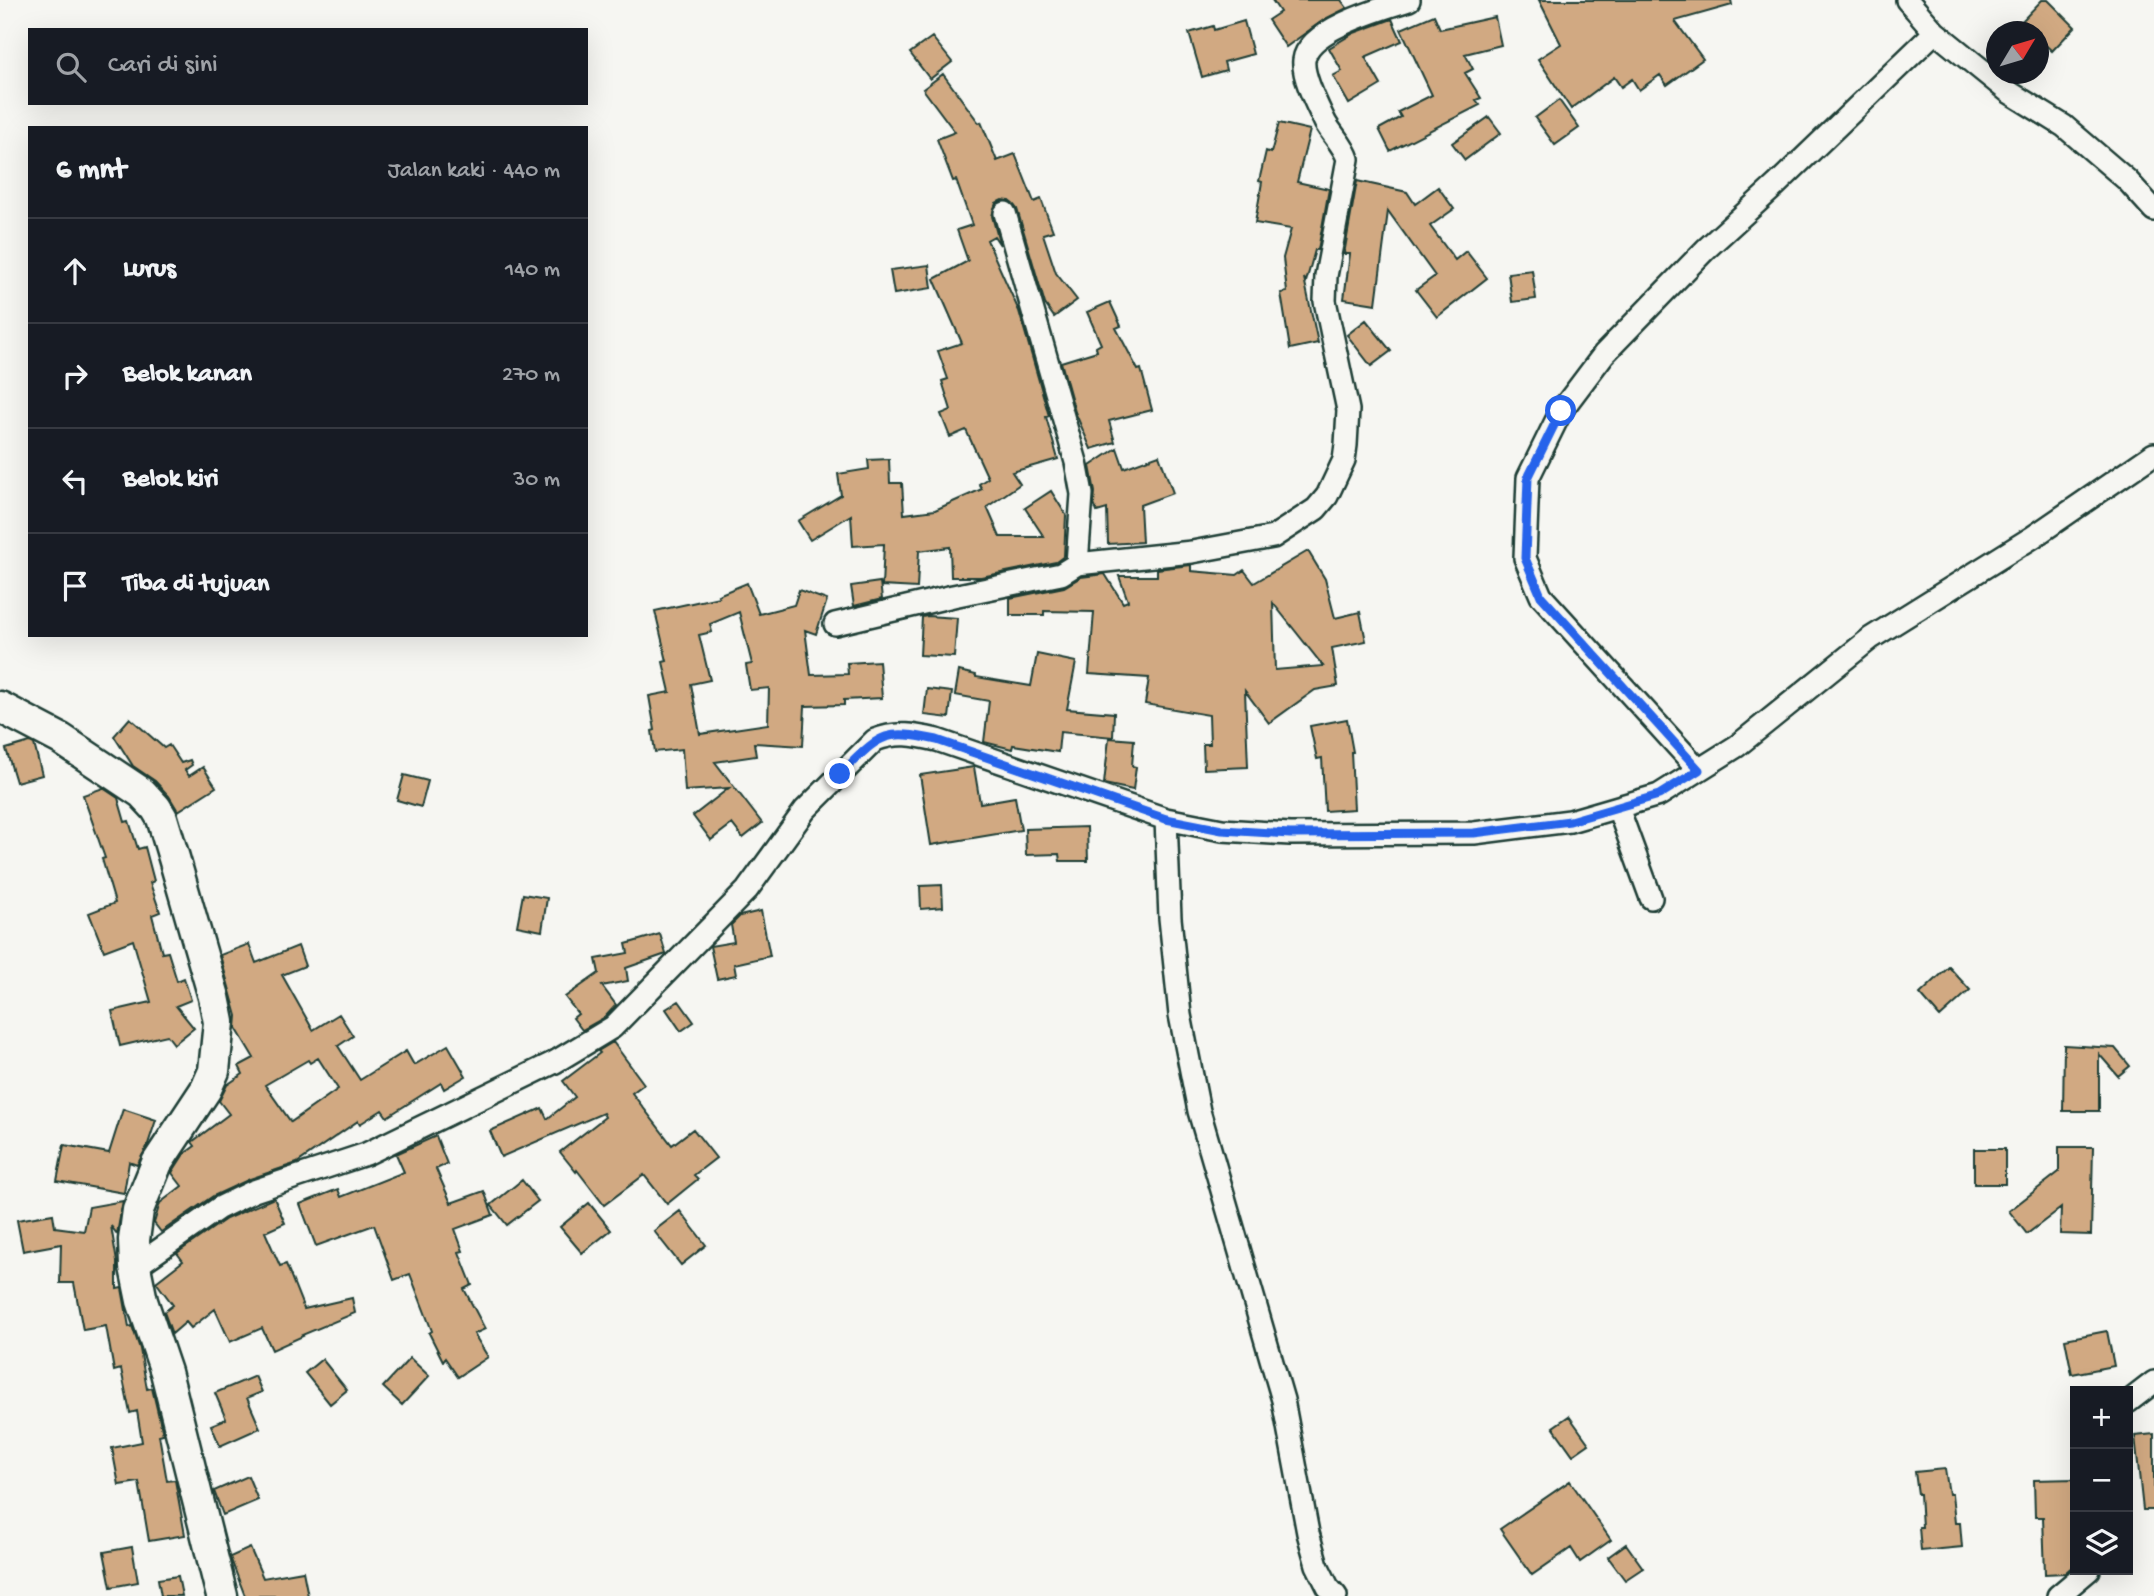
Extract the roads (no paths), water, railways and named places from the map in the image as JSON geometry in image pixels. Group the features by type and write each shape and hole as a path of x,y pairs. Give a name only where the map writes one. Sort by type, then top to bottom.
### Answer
{"main road":[{"path":"0,707 61,739 142,793 156,808 162,818 218,1012 214,1071 206,1089 157,1163 138,1210 134,1240 135,1268 142,1301 166,1372 222,1596"}],"street":[{"path":"835,624 1061,574 1077,564 1192,552 1273,537 1316,509 1327,496 1344,460 1346,445 1348,410 1325,301 1326,276 1348,159 1326,124 1312,93 1304,61 1312,45 1331,30 1360,15 1409,0"},
{"path":"1907,0 1935,32 2009,92 2064,126 2127,180 2154,210"},
{"path":"1699,770 1541,596 1525,558 1528,478 1561,411 1604,354 1706,249 1776,186 1935,32"},
{"path":"1005,213 1076,462 1082,494 1077,564"},
{"path":"135,1268 219,1208 254,1191 366,1154 555,1062 613,1027 747,890 805,810 875,740 900,733 937,740 1166,819 1222,830 1290,834 1461,833 1570,821 1659,795 1699,770 1737,746 1871,638 2033,537 2154,454"},
{"path":"1618,808 1651,898"},
{"path":"1166,819 1170,918 1180,1015 1199,1111 1283,1400 1308,1533 1317,1565 1328,1587 1336,1596"},
{"path":"2133,1398 2154,1382"},
{"path":"2058,1596 2083,1575"}]}
